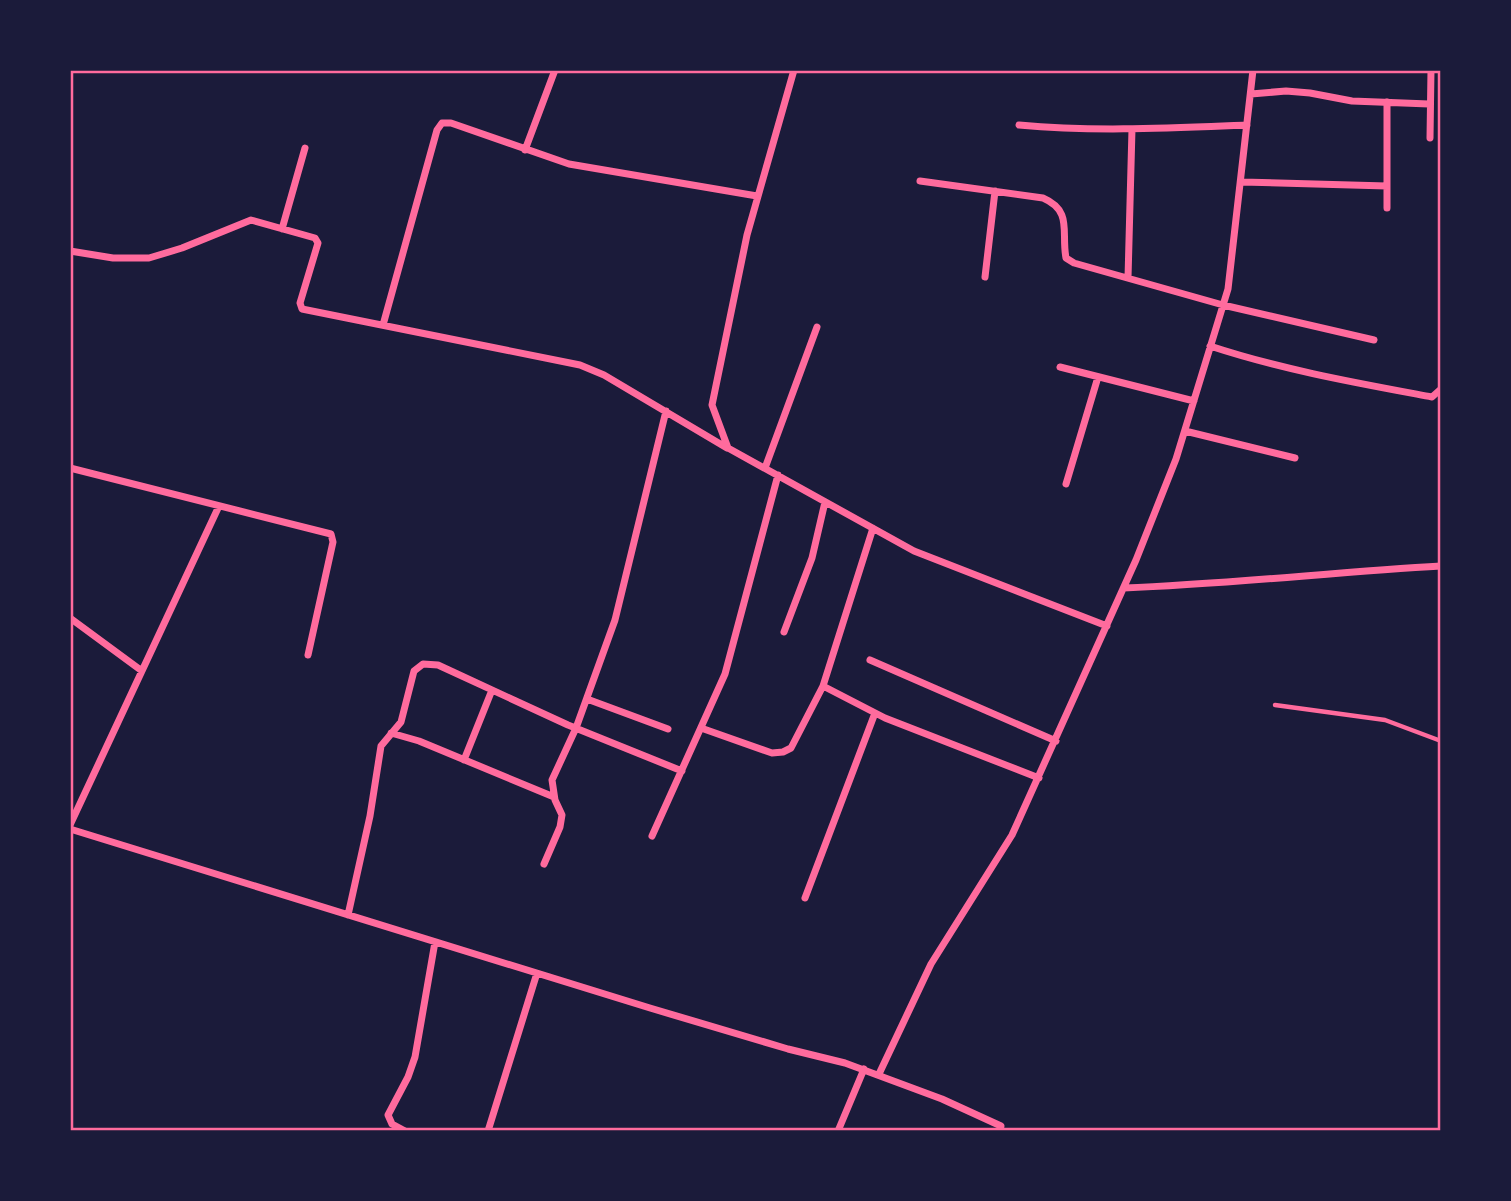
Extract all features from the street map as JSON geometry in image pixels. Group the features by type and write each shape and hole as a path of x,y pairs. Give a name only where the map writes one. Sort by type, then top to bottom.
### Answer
{"street":[{"path":"526,150 555,70"},
{"path":"728,449 712,405 736,282 757,197 794,70"},
{"path":"879,1074 931,964 1012,835 1124,588 1176,459 1228,289 1253,70"},
{"path":"1430,138 1431,70"},
{"path":"1251,94 1286,91 1352,101 1429,104"},
{"path":"1387,102 1387,208"},
{"path":"383,325 439,126 446,122 581,167 757,197"},
{"path":"1019,125 1132,130 1247,125"},
{"path":"1128,278 1132,130"},
{"path":"282,229 305,148"},
{"path":"920,181 1043,198 1056,204 1064,218 1066,258 1074,263 1223,306 1374,340"},
{"path":"1242,182 1387,186"},
{"path":"985,277 995,191"},
{"path":"70,251 113,258 149,258 182,248 247,220 315,238 318,241 300,307 580,365 604,375 728,449 914,551 1107,626"},
{"path":"765,468 817,327"},
{"path":"1210,346 1252,360 1432,397 1441,389"},
{"path":"1060,367 1194,401"},
{"path":"1066,484 1098,377"},
{"path":"544,864 560,827 562,815 554,797 552,780 576,728 622,597 666,411"},
{"path":"1185,431 1295,458"},
{"path":"70,468 333,536 308,655"},
{"path":"652,836 725,674 778,475"},
{"path":"784,632 812,558 825,502"},
{"path":"219,506 70,827 435,942 788,1049 864,1069 942,1099 1010,1131"},
{"path":"701,728 772,753 791,748 823,686 873,528"},
{"path":"1124,588 1441,566"},
{"path":"70,618 142,671"},
{"path":"870,660 1056,741"},
{"path":"348,915 370,816 380,750 383,742 402,719 414,671 423,664 438,665 576,728 682,771"},
{"path":"823,686 875,713 1039,778"},
{"path":"464,760 492,690"},
{"path":"587,699 668,729"},
{"path":"805,898 875,713"},
{"path":"391,733 419,741 554,797"},
{"path":"404,1131 392,1124 388,1115 415,1057 435,942"},
{"path":"488,1131 537,973"},
{"path":"838,1131 864,1069"}],"lane":[{"path":"1275,705 1385,720 1441,741"}]}
